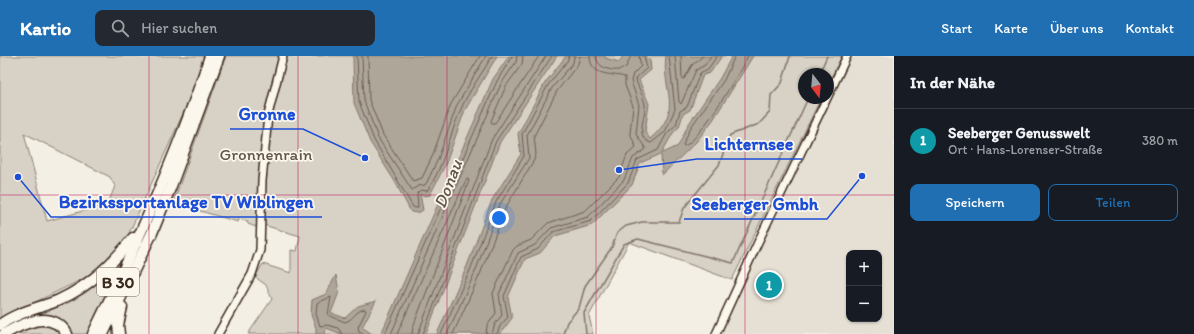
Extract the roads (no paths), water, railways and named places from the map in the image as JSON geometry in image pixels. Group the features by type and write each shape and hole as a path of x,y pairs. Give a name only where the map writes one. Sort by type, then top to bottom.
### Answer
{"highway":[{"name":"B 30","path":"93,334 115,290 187,121 210,56"},
{"name":"B 30","path":"103,334 172,186 219,56"},
{"path":"0,325 14,317 58,300 81,289 98,277 141,229"},
{"path":"119,334 118,317 127,285"},
{"path":"4,334 31,321 44,319 57,323 67,334"}],"street":[{"path":"218,334 252,274 260,250 262,181 268,115 283,56"},
{"path":"834,83 847,56"},
{"path":"716,334 824,104"}],"water":[{"path":"353,56 497,56 465,110 446,163 430,195 425,196 420,194 423,210 418,213 411,212 394,180 370,142 354,103"},
{"name":"Donau","path":"509,56 557,56 500,142 426,334 381,334 493,79"},
{"path":"566,56 605,56 605,58 619,62 623,56 646,56 650,60 651,70 639,80 649,104 645,132 650,139 661,128 667,118 669,109 665,68 666,56 722,56 710,73 703,75 690,110 683,114 679,127 673,133 661,154 640,163 632,185 592,225 555,236 540,253 525,259 508,297 512,318 500,334 437,334 467,266 492,200 521,154 518,134 545,83"},
{"path":"732,56 753,56 713,120 696,142 662,175 661,154 678,146 688,125 720,78"},
{"path":"336,275 339,292 331,313 345,318 358,306 376,301 362,327 372,334 342,334 326,328 325,334 316,334 316,328 311,315 312,300 326,294"}],"waterway":[{"path":"563,334 567,322 579,308 585,286 612,247 617,233 626,226 642,222 679,222 684,208 719,165 730,135 759,124 770,112 771,95 782,83 790,56"},
{"path":"822,68 827,56"},
{"path":"586,334 584,313 624,244 638,239 733,263 805,104"}],"place":[{"name":"Gronne","path":"365,158"},
{"name":"Lichternsee","path":"619,170"},
{"name":"Seeberger Gmbh","path":"862,176"},
{"name":"Bezirkssportanlage TV Wiblingen","path":"18,177"},
{"name":"Seeberger Genusswelt","path":"769,285"}],"park label":[{"name":"Gronnenrain","path":"266,154"}]}
